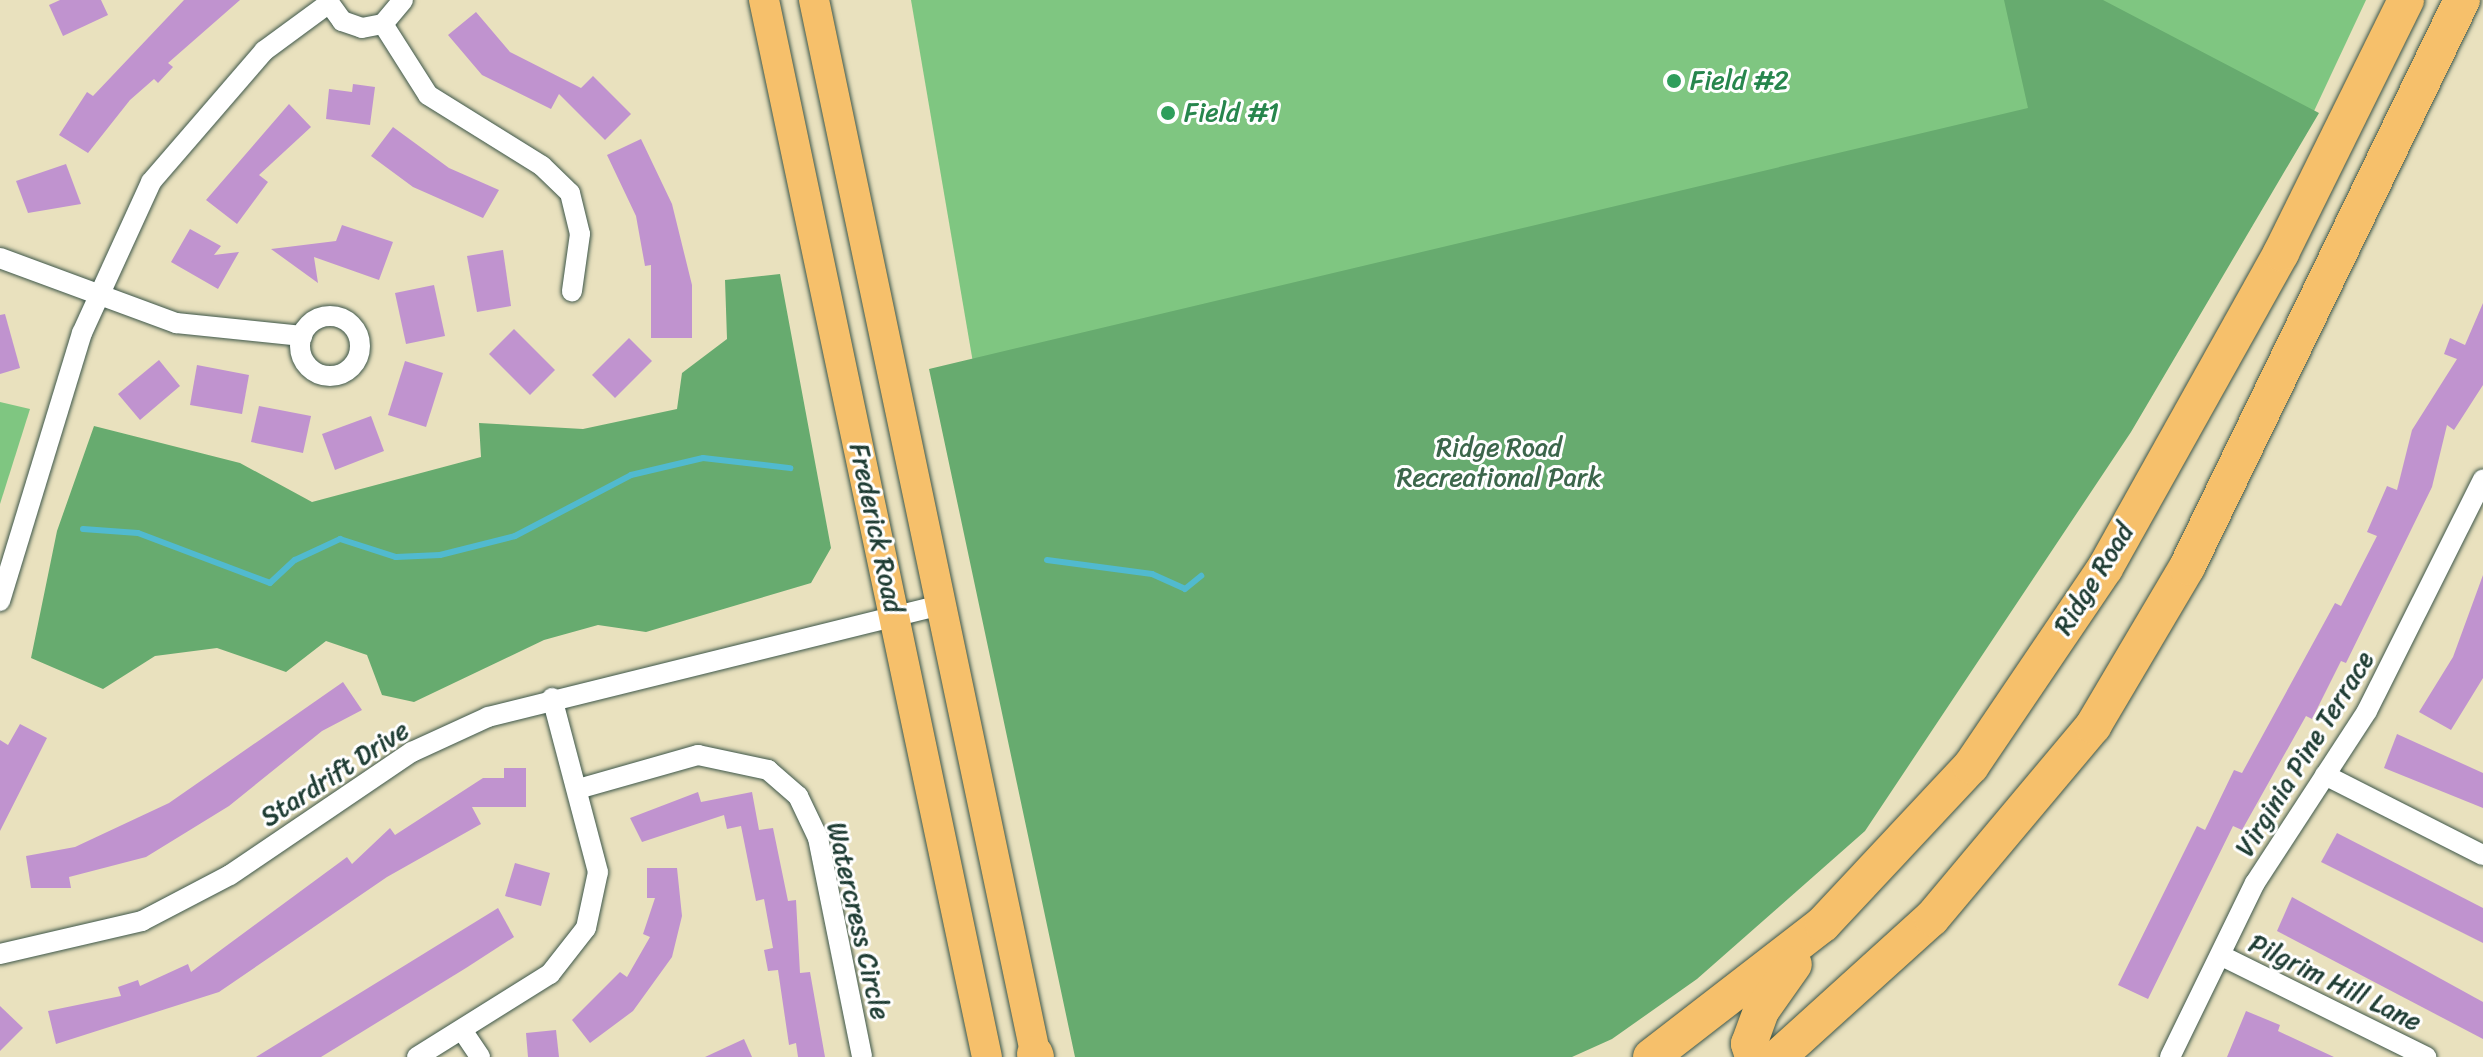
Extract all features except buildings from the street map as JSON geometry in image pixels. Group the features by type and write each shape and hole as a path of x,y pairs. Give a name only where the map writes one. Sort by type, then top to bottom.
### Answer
{"highway":[{"name":"Ridge Road","path":"1651,1057 1823,924 1971,766 2105,568 2281,253 2406,0"},
{"path":"1778,1057 1932,918 2093,726 2187,567 2462,0"},
{"path":"1753,1057 1749,1044 1761,1011 1823,924"}],"main road":[{"name":"Frederick Road","path":"764,0 987,1057"},
{"name":"Frederick Road","path":"814,0 1036,1056"}],"street":[{"path":"0,601 98,294 151,182 183,139 264,51 328,2 351,26 383,24 403,0"},
{"path":"383,24 428,95 542,166 570,193 580,234 572,291"},
{"path":"0,258 176,323 302,336"},
{"name":"Virginia Pine Terrace","path":"2170,1057 2255,883 2325,775 2409,634 2483,479"},
{"name":"Stardrift Drive","path":"0,954 142,921 230,875 412,752 552,698 942,605"},
{"path":"417,1057 550,974 586,928 598,872 552,698"},
{"name":"Watercress Circle","path":"578,789 698,755 768,770 798,796 818,838 862,1057"},
{"path":"2325,775 2483,855"},
{"name":"Pilgrim Hill Lane","path":"2222,956 2426,1057"},
{"path":"462,1030 480,1057"}],"green space":[{"name":"Ridge Road Recreational Park","path":"911,0 2366,0 2293,156 1437,1057 1031,702"},
{"name":"Ridge Road Recreational Park","path":"2004,0 2103,0 2319,113 2131,432 1865,831 1697,979 1612,1039 1572,1057 1075,1057 929,369 2028,108"},
{"path":"780,274 831,548 811,583 646,632 598,625 544,640 414,702 382,695 367,655 326,641 286,672 217,648 155,656 103,689 31,658 57,531 94,426 240,463 312,502 481,457 479,423 583,429 677,409 682,373 727,339 725,280"},
{"path":"0,402 30,409 0,504"}],"waterway":[{"path":"83,529 138,533 270,583 295,560 340,539 396,557 440,555 515,536 631,475 703,458 790,468"},
{"path":"1047,560 1152,574 1185,589 1201,576"}],"place":[{"name":"Field #2","path":"1674,81"},
{"name":"Field #1","path":"1168,113"}]}
